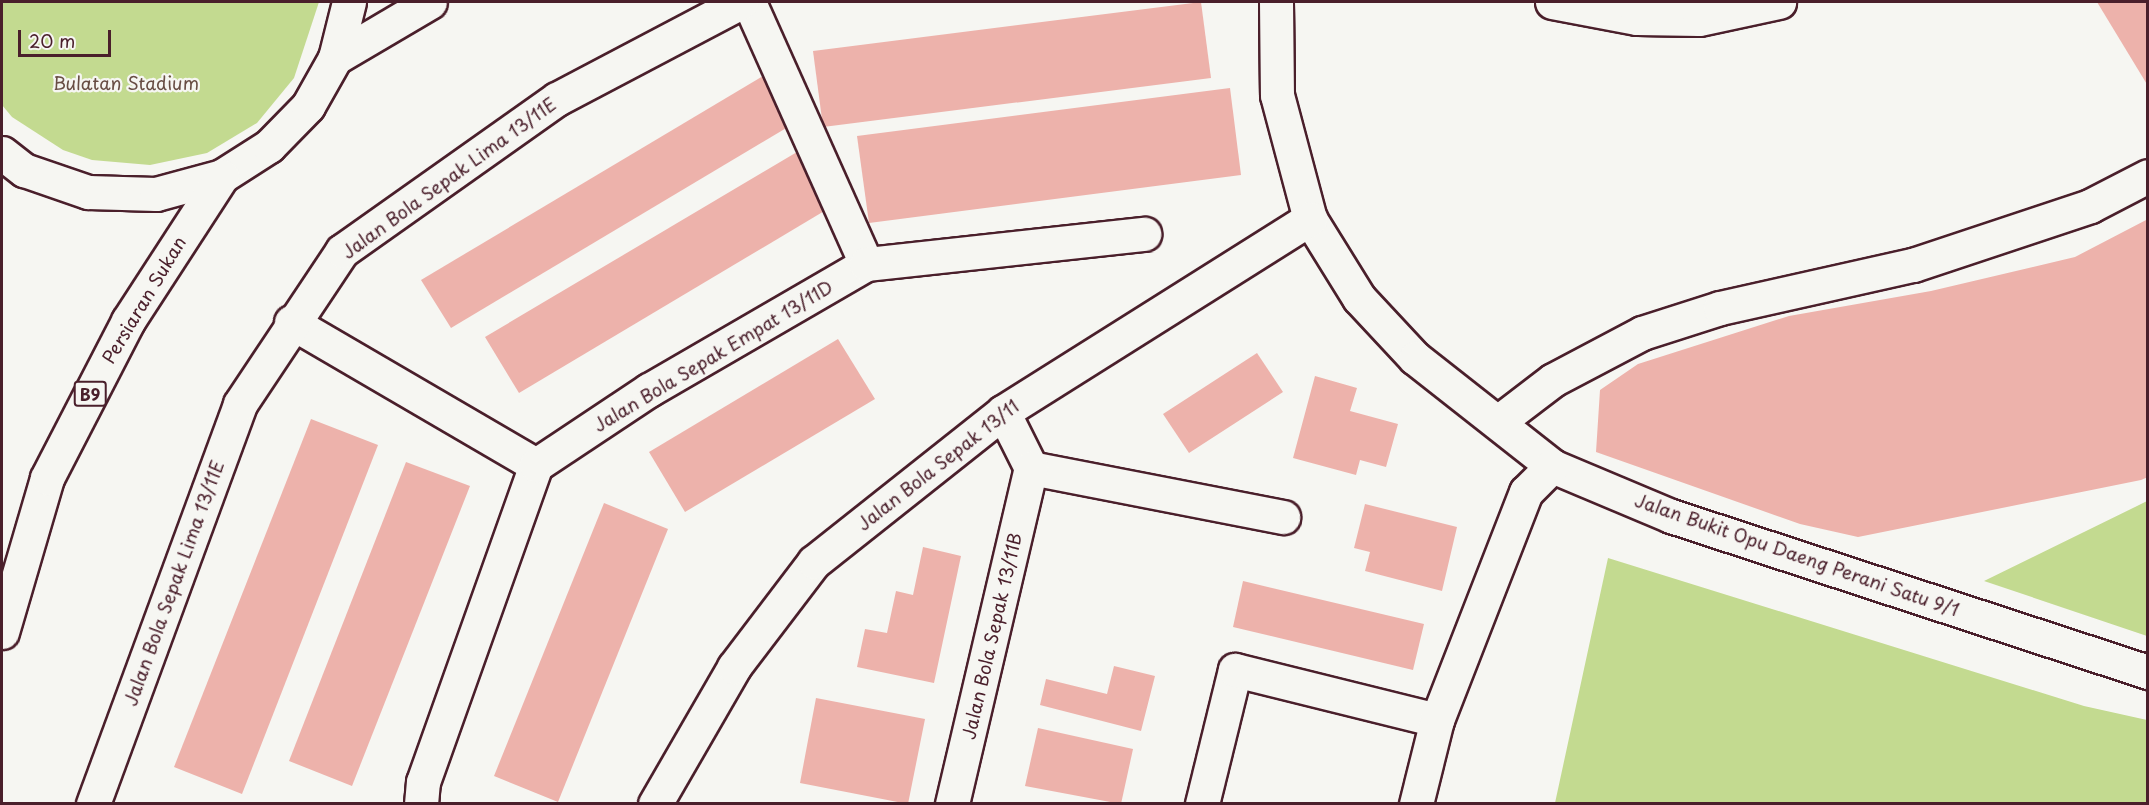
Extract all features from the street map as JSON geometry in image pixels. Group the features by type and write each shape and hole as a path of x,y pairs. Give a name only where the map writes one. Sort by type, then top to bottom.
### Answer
{"street":[{"name":"B9","path":"2,153 24,170 88,192 156,194 222,176 269,146 300,114 335,58 349,2"},
{"path":"335,58 430,2"},
{"name":"Jalan Bola Sepak Lima 13/11E","path":"93,804 240,404 291,322 342,251 558,99 741,2"},
{"path":"748,2 866,264"},
{"path":"1277,17 1298,2"},
{"path":"1552,2 1637,18 1699,19 1779,2"},
{"name":"Jalan Bukit Opu Daeng Perani Satu 9/1","path":"1277,17 1277,94 1311,219 1359,298 1415,358 1552,466 1671,516 2148,672"},
{"name":"Persiaran Sukan","path":"2,632 47,478 128,321 222,176"},
{"path":"1498,422 1553,380 1642,333 1720,308 1935,258 2090,206 2148,176"},
{"name":"Jalan Bola Sepak 13/11","path":"655,804 734,667 813,562 1002,412 1311,219"},
{"name":"Jalan Bola Sepak Empat 13/11D","path":"536,465 649,390 866,264 1144,234"},
{"path":"291,322 536,465 423,782 421,804"},
{"path":"1002,412 1031,468 1283,517"},
{"path":"1416,804 1437,720 1526,492 1552,466"},
{"name":"Jalan Bola Sepak 13/11B","path":"952,804 1031,468"},
{"path":"1202,804 1235,670 1437,720"}],"green space":[{"name":"Bulatan Stadium","path":"2,2 319,2 294,78 257,123 207,153 150,165 92,160 63,150 12,117 2,105"},
{"path":"2147,501 2147,636 1984,581 2135,507"},
{"path":"1608,558 2084,706 2147,720 2147,803 1555,803"}],"building":[{"path":"1201,2 1211,78 823,127 813,51"},
{"path":"2097,2 2148,2 2148,86"},
{"path":"763,76 793,124 451,328 421,280"},
{"path":"1230,88 1241,175 869,223 857,136"},
{"path":"797,152 831,207 519,393 485,337"},
{"path":"2148,219 2148,477 2141,480 1858,537 1800,524 1596,452 1600,390 1638,364 1789,316 1931,291 2075,257"},
{"path":"838,339 875,399 685,512 649,452"},
{"path":"1257,353 1283,392 1189,453 1163,414"},
{"path":"1315,376 1357,388 1350,411 1398,424 1386,467 1360,460 1356,475 1293,458"},
{"path":"311,419 378,445 242,794 174,767"},
{"path":"406,462 470,486 352,786 289,761"},
{"path":"604,503 668,529 558,802 494,776"},
{"path":"1365,504 1457,527 1442,591 1365,571 1370,552 1354,548"},
{"path":"923,547 961,556 934,683 857,667 865,629 887,633 896,591 913,595"},
{"path":"1243,581 1424,624 1413,670 1233,627"},
{"path":"1114,666 1155,676 1141,731 1040,705 1046,679 1107,694"},
{"path":"816,698 925,719 908,804 800,783"},
{"path":"1038,728 1133,749 1121,804 1025,786"}]}
